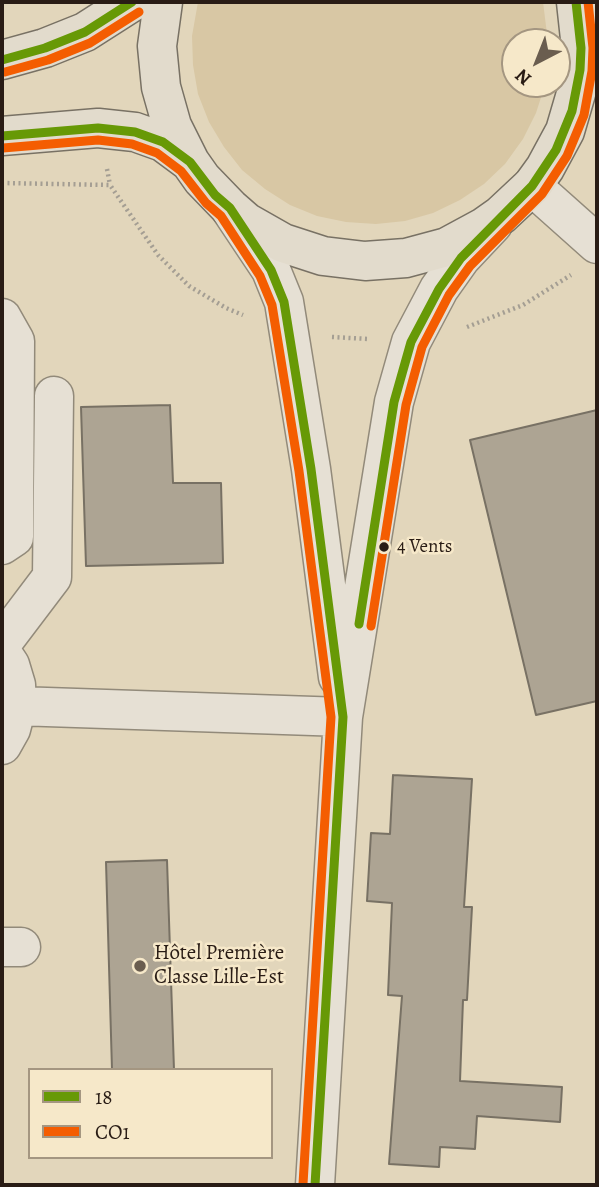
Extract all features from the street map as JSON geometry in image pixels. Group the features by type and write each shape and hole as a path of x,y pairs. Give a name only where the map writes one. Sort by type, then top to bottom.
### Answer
{"main road":[{"path":"2,60 45,48 85,32 132,2"},
{"path":"163,2 157,46 161,87 172,126 190,162 215,195 246,222 283,243 323,256 365,261 406,258 447,247 501,215 597,118"},
{"path":"538,177 565,131 577,90 581,48 576,2"},
{"path":"2,136 98,128 135,132 163,142 190,162"}],"street":[{"path":"538,177 597,244"},
{"path":"230,208 271,270 284,302 311,469 343,717"},
{"path":"315,1185 343,717 394,402 411,342 439,289 461,258 501,215"},
{"path":"2,318 15,341 15,367 14,537 2,545"},
{"path":"2,643 52,577 54,396"},
{"path":"2,653 10,665 16,685 17,706 11,729 2,745"},
{"path":"17,706 343,717"}],"shaded area":[{"path":"198,2 543,2 546,28 501,28 501,98 541,98 523,139 505,164 484,184 433,213 405,221 376,224 317,216 290,205 242,170 209,122 198,94 192,36"}],"building":[{"path":"170,405 173,483 221,483 223,563 86,566 81,407"},
{"path":"597,410 597,701 536,715 470,440"},
{"path":"393,775 472,779 464,907 472,907 467,1000 463,1000 460,1081 562,1087 560,1122 477,1116 475,1149 440,1147 439,1167 389,1164 402,996 388,995 392,903 367,901 371,833 390,834"},
{"name":"Hôtel Première Classe Lille-Est","path":"167,860 174,1068 112,1068 106,862"}],"transit line":[{"name":"18","path":"2,60 45,48 85,32 132,2"},
{"name":"18","path":"359,624 394,402 411,342 439,289 461,258 532,186 556,150 572,111 580,70 581,48 576,2"},
{"name":"CO1","path":"371,626 406,405 422,347 449,295 470,266 542,194 567,156 584,115 592,71 593,48 588,2"},
{"name":"CO1","path":"5,72 48,60 90,43 139,12"},
{"name":"18","path":"2,136 98,128 135,132 163,142 190,162 215,195 230,208 271,270 284,302 311,469 343,717 315,1185"},
{"name":"CO1","path":"3,148 98,140 132,144 157,153 181,171 206,203 221,216 260,276 272,305 299,471 331,717 303,1184"}],"place":[{"name":"4 Vents","path":"384,547"},
{"name":"Hôtel Première Classe Lille-Est","path":"140,966"}]}
